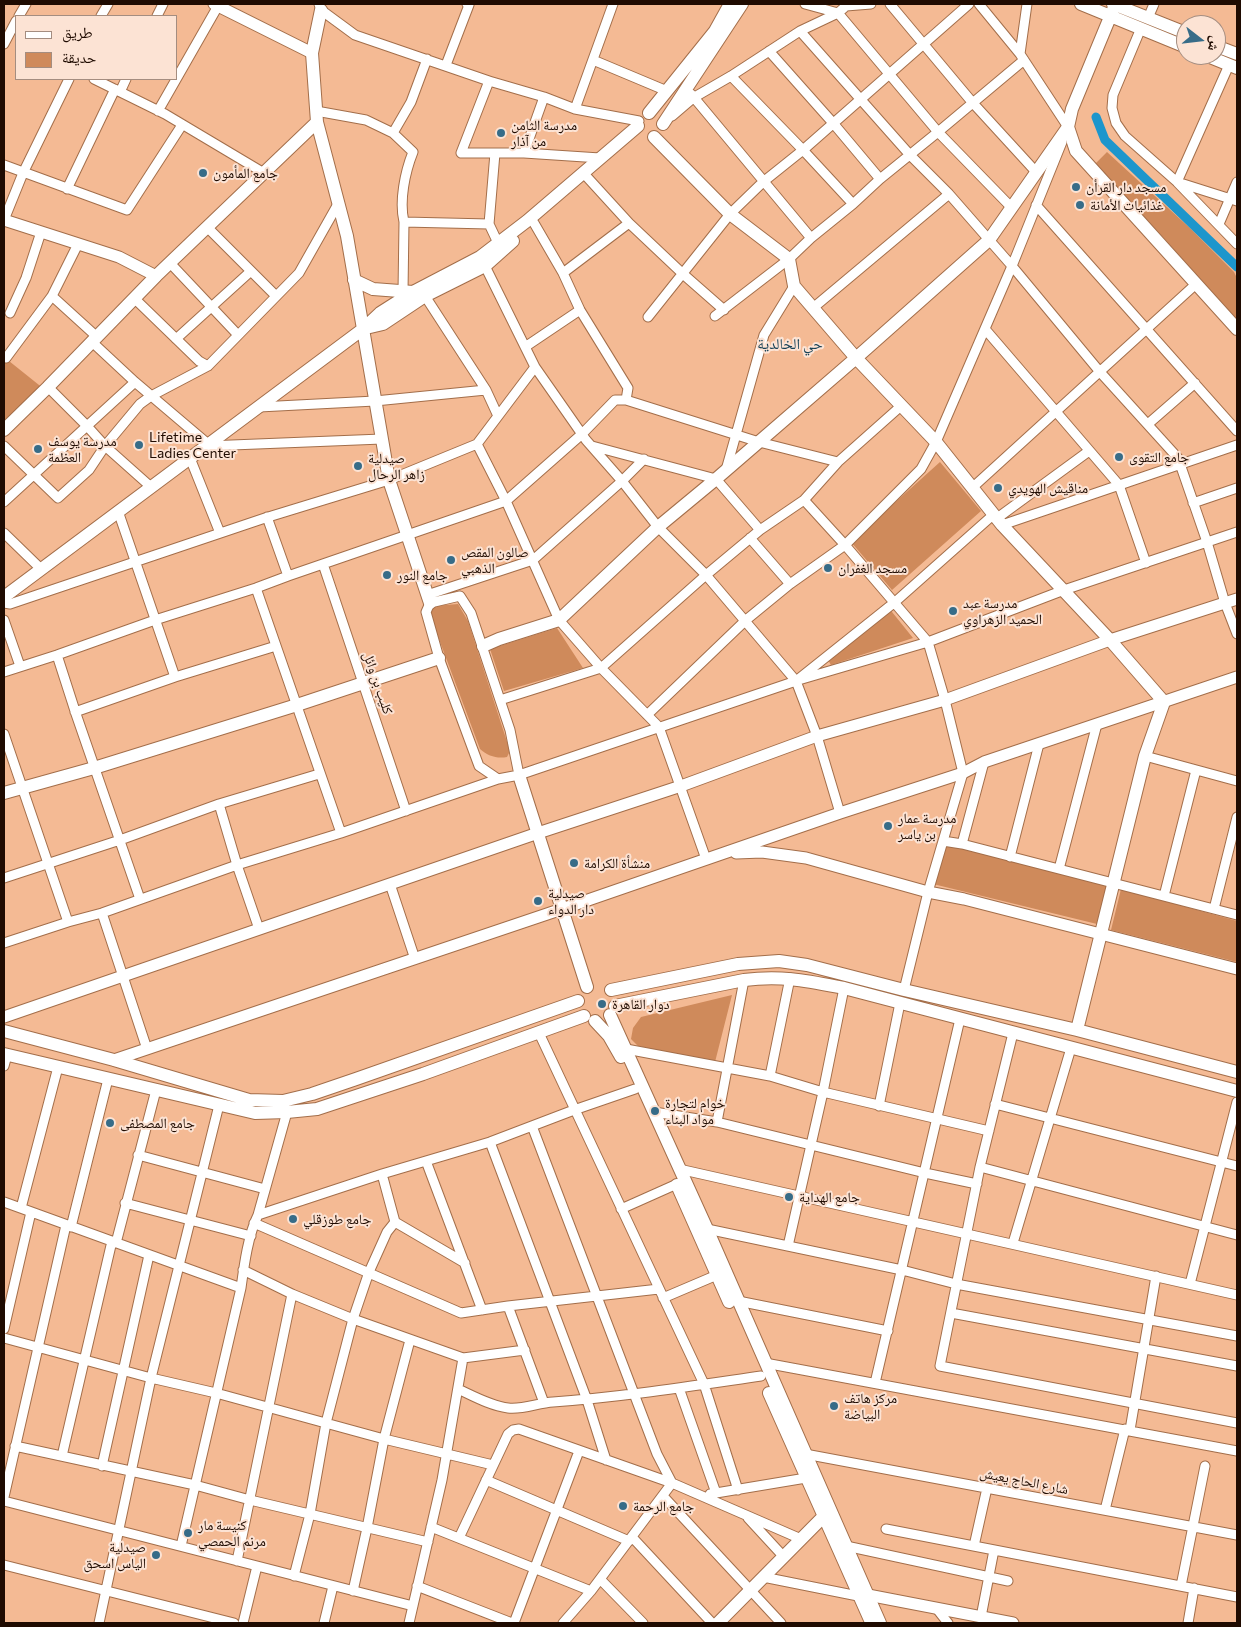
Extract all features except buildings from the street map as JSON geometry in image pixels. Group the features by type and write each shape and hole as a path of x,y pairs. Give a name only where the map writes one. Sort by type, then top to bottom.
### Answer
{"main road":[{"path":"354,280 373,289 413,293 485,266 587,177 642,123 715,31 730,4"},
{"path":"642,123 647,137 654,137 661,132 663,124 689,93 742,4"},
{"path":"1081,4 1114,7 1176,29"},
{"path":"320,7 312,53 317,117 347,236 389,480 429,599"},
{"path":"1114,7 1140,28 1176,43"},
{"path":"483,646 560,620 658,526 759,442 989,240 1068,127 1072,109 1114,7"},
{"path":"4,596 363,329 380,313 480,257 527,221 642,123 658,116 663,124"},
{"path":"4,430 317,117"},
{"path":"1068,127 1076,152 1237,329"},
{"path":"654,137 730,214 789,259 794,286 856,358 936,442 997,520 1110,640 1164,702 1145,756 1077,1030"},
{"path":"4,793 94,768 297,705 439,658"},
{"path":"5,1059 58,1067 255,1113 287,1112 316,1109 539,1033 589,1018 606,1018 612,1011 615,1001 599,986 562,909 519,775"},
{"path":"880,1623 863,1596 823,1517 618,1050 609,1036 580,1011 578,1001 580,995 599,986 738,964 779,961 807,965 904,990 1077,1030 1237,1072"},
{"path":"612,1011 744,980 790,978 844,988 1237,1091"},
{"path":"4,1031 114,1060 249,1100 283,1101 321,1091 578,1001"},
{"path":"612,1011 626,1049 846,1546 871,1623"},
{"path":"718,1623 823,1517"}],"street":[{"path":"20,15 26,4"},
{"path":"102,15 108,4"},
{"path":"446,65 470,5 467,4"},
{"path":"575,109 613,4"},
{"path":"805,4 838,14 938,132 1011,207"},
{"path":"811,238 689,93 731,76 800,31 838,14 847,5 871,4"},
{"path":"890,4 972,102 1037,173"},
{"path":"648,317 730,214 763,182 803,150 969,4"},
{"path":"647,715 746,620 790,584 845,545 921,469 936,442 1012,266 1068,127 1022,57 979,4"},
{"path":"715,316 789,259 880,179 938,132 1022,57 1028,4"},
{"path":"1148,18 1154,4"},
{"path":"178,74 216,5 312,53"},
{"path":"320,7 354,35 489,81 544,97 575,109 642,123"},
{"path":"8,39 15,23"},
{"path":"1140,28 1113,95 1112,108 1116,123 1125,136 1177,182 1237,244"},
{"path":"800,31 910,155 949,194 1100,372 1178,458 1207,542 1225,603 1237,634"},
{"path":"769,51 880,179"},
{"path":"393,133 410,102 427,59"},
{"path":"593,60 667,91"},
{"path":"1177,182 1233,67"},
{"path":"731,76 853,204"},
{"path":"69,80 23,173 4,220 119,258 156,276"},
{"path":"96,80 158,111 264,172"},
{"path":"67,189 117,90 125,80"},
{"path":"158,111 175,80"},
{"path":"489,81 461,153 600,158"},
{"path":"524,154 544,97"},
{"path":"317,117 366,120 393,133 413,152 406,170 402,212 413,293 486,390 498,416"},
{"path":"4,166 127,210 182,125"},
{"path":"495,153 489,224 498,243"},
{"path":"587,177 629,223 724,310"},
{"path":"1177,182 1234,200"},
{"path":"1219,224 1234,200 1237,182"},
{"path":"813,308 949,194"},
{"path":"4,446 58,498 89,470 105,446 140,404 151,396 208,366 299,273 338,204"},
{"path":"1036,205 1237,431"},
{"path":"404,222 489,224"},
{"path":"534,223 563,273 580,310 628,388 626,400"},
{"path":"563,273 629,223"},
{"path":"207,227 276,296"},
{"path":"10,313 26,278 41,232"},
{"path":"6,358 52,296 78,244"},
{"path":"170,263 238,335"},
{"path":"485,266 535,367 582,434 658,526 706,575 796,681 817,736 840,812"},
{"path":"176,339 251,271"},
{"path":"972,488 1196,284"},
{"path":"726,470 764,335 794,286"},
{"path":"52,296 135,382 207,445 382,439"},
{"path":"134,298 199,361 208,366"},
{"path":"525,348 580,310"},
{"path":"985,329 1119,485 1146,563"},
{"path":"4,603 10,604 267,517 389,480 477,444 535,367"},
{"path":"4,502 135,382"},
{"path":"1148,424 1194,383"},
{"path":"48,387 105,446 151,487"},
{"path":"258,407 376,401 486,390"},
{"path":"4,672 57,656 155,620 256,588 506,501 582,434 615,400 626,400 759,442 838,462"},
{"path":"500,700 601,668 750,538 804,500 838,462 901,406"},
{"path":"477,444 506,501 560,620 601,668 659,727 706,859"},
{"path":"997,520 1119,485 1237,445"},
{"path":"592,446 716,479 760,530"},
{"path":"796,681 997,520 1089,451"},
{"path":"190,458 220,533"},
{"path":"429,599 533,560 644,459"},
{"path":"1193,503 1237,488"},
{"path":"804,500 928,642 963,773 928,892 904,990"},
{"path":"118,511 175,677"},
{"path":"267,517 288,576"},
{"path":"4,943 498,779 519,775 796,681 928,642 1064,590 1237,532"},
{"path":"4,533 40,569"},
{"path":"750,538 790,584"},
{"name":"كليب بن وائل","path":"323,564 406,811"},
{"path":"256,588 340,833"},
{"path":"429,599 460,596 471,613 510,730 519,775"},
{"path":"429,599 426,612 439,658 479,766 498,779"},
{"path":"4,1017 538,833 681,786 817,736 945,700 1110,640 1237,599"},
{"path":"4,620 20,666"},
{"path":"75,712 175,677 276,646"},
{"path":"57,656 140,899"},
{"path":"114,1060 724,854 840,812 963,773 984,762 1237,677"},
{"path":"1059,869 1097,724"},
{"path":"4,734 68,922"},
{"path":"1010,856 1039,744"},
{"path":"1145,756 1237,781"},
{"path":"962,844 984,762"},
{"path":"1164,896 1196,770"},
{"path":"4,878 120,840 219,804 319,774"},
{"path":"219,804 237,866 259,929"},
{"path":"1214,909 1237,817"},
{"path":"943,841 1010,856 1237,915"},
{"path":"724,854 762,852 806,858 928,892 1101,933 1237,969"},
{"path":"390,884 415,959"},
{"path":"102,912 147,1049"},
{"path":"770,1076 790,978"},
{"path":"717,1122 744,980"},
{"path":"788,1246 823,1092 844,988"},
{"path":"879,1106 900,1003"},
{"path":"875,1383 960,1019"},
{"path":"539,1033 704,1384 738,1490"},
{"path":"1013,1033 980,1167 940,1366 1237,1423"},
{"path":"1014,1243 1071,1048"},
{"path":"626,1049 770,1076 823,1092 988,1131"},
{"path":"21,1208 58,1067"},
{"path":"4,1497 37,1347 108,1079"},
{"path":"256,1219 382,1174 490,1142 635,1089"},
{"path":"62,1456 83,1359 156,1090"},
{"path":"1190,1284 1237,1102"},
{"path":"995,1104 1237,1166"},
{"path":"99,1623 151,1378 219,1105"},
{"path":"182,1546 241,1288 251,1236 287,1112"},
{"path":"654,1112 717,1122 977,1184"},
{"path":"532,1126 657,1454 672,1483"},
{"path":"490,1142 587,1400 606,1460"},
{"path":"138,1155 265,1189"},
{"path":"426,1161 482,1310"},
{"path":"980,1167 1237,1235"},
{"path":"679,1170 799,1195 913,1222 967,1232 1237,1295"},
{"path":"382,1174 395,1222 465,1263"},
{"path":"621,1209 677,1184"},
{"path":"4,1202 241,1288"},
{"path":"125,1203 251,1236"},
{"path":"4,1329 7,1302 31,1212"},
{"path":"256,1219 460,1312 597,1296 661,1294 717,1275"},
{"path":"294,1576 310,1514 326,1423 353,1319 369,1272 387,1232 395,1222"},
{"path":"707,1229 902,1270 956,1284 1237,1336"},
{"path":"102,1466 149,1255"},
{"path":"243,1270 292,1294 353,1319 463,1358 524,1350"},
{"path":"1105,1510 1134,1403 1156,1276"},
{"path":"237,1561 292,1294"},
{"path":"738,1301 888,1331"},
{"path":"508,1306 544,1403"},
{"path":"951,1313 1237,1366"},
{"path":"4,1338 384,1439 493,1465"},
{"path":"353,1591 384,1439 410,1340"},
{"path":"409,1623 446,1455 463,1358"},
{"path":"765,1363 1237,1450"},
{"path":"458,1389 506,1408 513,1408 544,1403 587,1400 761,1376"},
{"path":"679,1388 716,1493"},
{"path":"459,1538 508,1434 512,1430 519,1429 672,1483 801,1539"},
{"path":"15,1446 195,1485 250,1500 428,1542"},
{"path":"417,1586 513,1623 580,1451"},
{"name":"شارع الحاج يعيش","path":"805,1454 1237,1535"},
{"path":"1181,1586 1205,1466"},
{"path":"700,1495 806,1478"},
{"path":"486,1480 631,1539 712,1623"},
{"path":"569,1621 672,1483"},
{"path":"974,1546 987,1488"},
{"path":"663,1496 781,1623"},
{"path":"4,1501 413,1606"},
{"path":"744,1514 783,1556"},
{"path":"431,1527 591,1591"},
{"path":"886,1529 1237,1597"},
{"path":"846,1546 1008,1581"},
{"path":"981,1617 994,1550"},
{"path":"4,1565 234,1623"},
{"path":"243,1623 257,1566"},
{"path":"763,1577 1013,1623"},
{"path":"600,1579 643,1623"},
{"path":"324,1623 333,1586"},
{"path":"1188,1623 1194,1588"},
{"path":"937,1609 948,1623"}],"green space":[{"path":"1107,152 1191,229 1234,272 1237,278 1237,322 1163,237 1095,164"},
{"path":"4,357 44,389 4,425"},
{"path":"940,462 981,511 892,590 851,542"},
{"path":"458,604 468,621 510,751 507,757 493,756 480,749 430,615 434,606"},
{"path":"888,607 913,638 831,665 828,660"},
{"path":"557,628 583,668 504,691 490,649"},
{"path":"944,843 1108,885 1097,924 933,884"},
{"path":"1121,889 1237,921 1237,962 1111,930"},
{"path":"732,995 715,1062 638,1046 631,1039 633,1028 641,1017"}],"waterway":[{"path":"1096,117 1105,140 1237,267"}],"place":[{"name":"مدرسة الثامن من آذار","path":"501,133"},
{"name":"جامع المأمون","path":"203,173"},
{"name":"مسجد دار القرأن","path":"1076,187"},
{"name":"غذائيات الأمانة","path":"1080,205"},
{"name":"Lifetime Ladies Center","path":"139,445"},
{"name":"مدرسة يوسف العظمة","path":"38,449"},
{"name":"جامع التقوى","path":"1119,457"},
{"name":"صيدلية زاهر الرحال","path":"358,466"},
{"name":"مناقيش الهويدي","path":"998,488"},
{"name":"صالون المقص الذهبي","path":"451,560"},
{"name":"مسجد الغفران","path":"828,568"},
{"name":"جامع النور","path":"387,575"},
{"name":"مدرسة عبد الحميد الزهراوي","path":"953,611"},
{"name":"مدرسة عمار بن ياسر","path":"888,826"},
{"name":"منشأة الكرامة","path":"574,863"},
{"name":"صيدلية دار الدواء","path":"538,901"},
{"name":"دوار القاهرة","path":"602,1004"},
{"name":"خوام لتجارة مواد البناء","path":"655,1111"},
{"name":"جامع المصطفى","path":"110,1123"},
{"name":"جامع الهداية","path":"789,1197"},
{"name":"جامع طوزقلي","path":"293,1219"},
{"name":"مركز هاتف البياضة","path":"834,1406"},
{"name":"جامع الرحمة","path":"623,1506"},
{"name":"كنيسة مار مرنم الحمصي","path":"188,1533"},
{"name":"صيدلية الياس اسحق","path":"156,1555"}],"district":[{"name":"حي الخالدية","path":"790,344"}]}
